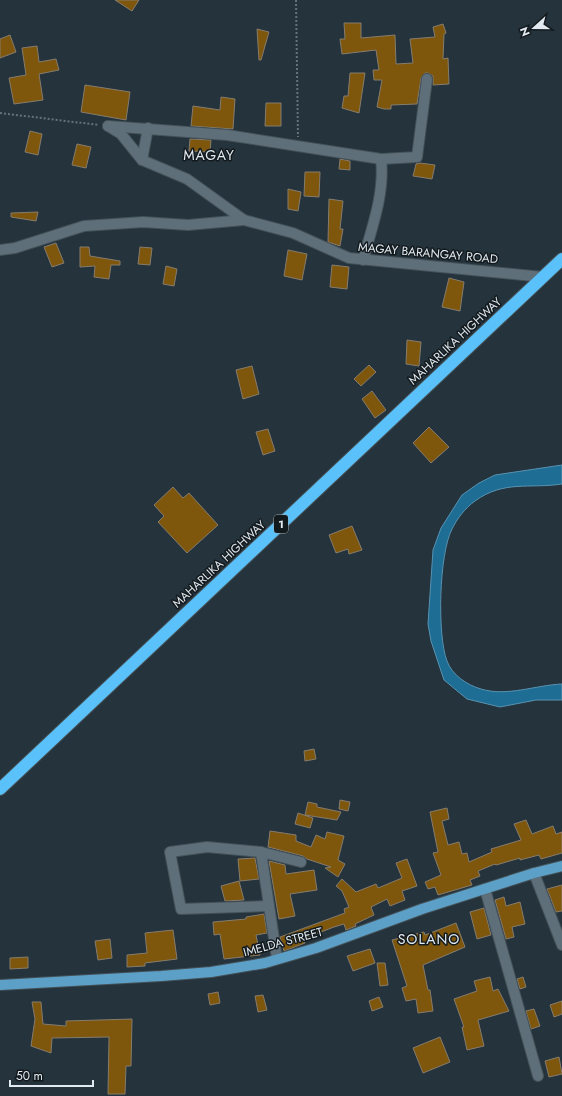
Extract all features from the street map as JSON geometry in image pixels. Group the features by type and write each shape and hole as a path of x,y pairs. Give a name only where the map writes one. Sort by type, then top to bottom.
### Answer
{"highway":[{"name":"MAHARLIKA HIGHWAY","path":"0,790 562,259"}],"main road":[{"name":"IMELDA STREET","path":"0,985 168,976 211,972 277,959 316,948 534,873 562,866"}],"street":[{"path":"108,126 227,135 381,159 417,157 427,79"},
{"name":"MAGAY BARANGAY ROAD","path":"108,126 121,134 142,160 187,179 244,220 293,232 349,258 543,277"},
{"path":"142,160 148,128"},
{"path":"363,260 377,208 382,173 381,159"},
{"path":"0,250 15,248 84,226 143,222 188,225 244,220"},
{"path":"269,906 181,909 170,852 207,847 261,852 301,862"},
{"path":"261,852 277,959"},
{"path":"534,873 562,945"},
{"path":"485,889 538,1076"}],"path":[{"path":"296,0 299,146"},
{"path":"0,113 108,126"}],"water":[{"path":"562,465 562,484 517,486 496,490 475,501 456,521 448,541 444,557 441,614 444,649 447,661 452,671 461,679 470,685 481,689 501,692 562,684 562,700 536,700 500,707 467,699 444,680 431,641 428,624 433,550 441,528 462,495 479,483 495,475"}],"building":[{"path":"115,0 139,0 132,11"},
{"path":"344,23 361,23 361,38 395,35 396,64 413,63 410,39 435,37 433,27 443,24 446,33 444,34 443,59 448,58 449,84 433,85 433,76 425,73 421,78 417,104 391,105 391,109 377,107 382,80 374,80 373,70 379,70 376,50 342,54 340,39 345,39"},
{"path":"257,29 269,32 261,60 259,60"},
{"path":"10,35 16,52 0,58 0,39"},
{"path":"37,46 39,62 56,59 59,70 39,74 43,100 14,104 9,78 26,75 22,48"},
{"path":"350,73 365,73 359,113 342,108 344,96 348,96"},
{"path":"85,85 130,92 126,120 81,112"},
{"path":"221,97 235,99 233,129 191,126 193,106 220,110"},
{"path":"266,103 281,103 281,126 265,126"},
{"path":"30,131 42,134 38,155 25,152"},
{"path":"190,139 211,140 210,152 189,151"},
{"path":"77,144 91,147 86,168 72,165"},
{"path":"340,159 350,161 350,170 339,169"},
{"path":"420,163 435,165 432,179 413,176 416,164"},
{"path":"305,172 320,172 319,197 304,196"},
{"path":"288,189 301,192 298,211 288,209"},
{"path":"329,199 343,201 340,229 343,229 340,246 328,242"},
{"path":"38,212 36,221 11,217 11,213"},
{"path":"56,243 64,263 52,267 44,247"},
{"path":"80,247 89,247 90,256 120,261 120,265 111,265 109,279 94,277 95,266 80,267"},
{"path":"140,247 152,248 150,265 138,264"},
{"path":"288,250 307,254 302,280 284,276"},
{"path":"332,265 349,267 347,289 330,287"},
{"path":"166,266 177,269 174,286 163,284"},
{"path":"449,278 464,282 460,311 442,307"},
{"path":"407,340 421,342 419,366 406,364"},
{"path":"369,365 376,372 361,386 354,379"},
{"path":"252,366 259,394 243,399 236,370"},
{"path":"372,391 386,410 375,418 362,399"},
{"path":"429,427 449,447 431,463 413,443"},
{"path":"268,429 275,451 263,455 256,432"},
{"path":"173,487 183,498 189,493 218,525 187,553 158,522 164,516 154,505"},
{"path":"352,526 362,550 349,554 348,549 336,553 329,535"},
{"path":"314,749 316,759 305,761 304,751"},
{"path":"340,800 350,802 348,811 339,809"},
{"path":"308,802 317,804 317,807 341,812 337,820 305,815"},
{"path":"447,808 449,819 442,821 448,845 459,842 462,854 467,853 469,862 492,852 491,849 521,840 514,824 526,820 532,834 553,826 556,834 562,832 562,853 541,859 539,855 495,864 478,871 480,876 470,880 472,885 438,895 435,887 428,889 425,882 441,875 433,853 438,852 430,812"},
{"path":"298,813 313,818 310,828 295,824"},
{"path":"270,831 296,835 296,841 311,847 316,835 325,839 327,832 344,836 338,860 345,864 338,877 325,868 331,867 307,859 303,856 268,847"},
{"path":"255,858 259,879 240,881 238,859"},
{"path":"407,859 417,886 402,891 405,900 390,906 387,899 371,907 374,915 355,924 356,926 346,930 344,924 334,927 303,939 305,943 284,951 280,937 345,913 344,909 349,907 342,891 336,886 342,879 356,892 376,884 378,888 402,878 396,863"},
{"path":"269,861 285,865 286,874 314,870 317,890 290,894 295,916 279,919"},
{"path":"239,881 244,900 225,901 221,886"},
{"path":"562,885 562,911 556,912 547,889"},
{"path":"504,897 506,906 520,902 525,924 512,927 514,937 506,939 495,900"},
{"path":"484,908 491,935 477,939 470,912"},
{"path":"264,914 267,933 256,935 260,955 224,959 220,934 214,935 213,922 246,919 246,917"},
{"path":"456,923 465,947 423,965 428,990 430,990 433,1011 418,1013 416,999 406,1001 402,988 407,986 392,940 424,932 425,935"},
{"path":"173,930 177,959 145,963 145,966 127,967 127,955 147,953 145,933"},
{"path":"110,939 112,958 98,960 95,941"},
{"path":"370,949 375,963 353,971 347,956"},
{"path":"28,957 28,968 10,969 10,958"},
{"path":"377,963 385,963 388,985 380,986"},
{"path":"490,977 493,991 498,989 509,1011 478,1020 484,1046 467,1050 462,1027 464,1027 454,999 477,991 474,981"},
{"path":"523,977 526,987 520,989 517,979"},
{"path":"218,992 220,1003 210,1005 208,994"},
{"path":"263,995 267,1010 258,1012 255,996"},
{"path":"379,997 383,1007 372,1011 369,1001"},
{"path":"562,1001 562,1014 554,1017 550,1005"},
{"path":"32,1002 41,1002 43,1024 66,1026 66,1021 132,1019 131,1066 126,1066 125,1094 108,1094 109,1037 52,1038 51,1053 31,1046 35,1019"},
{"path":"534,1009 540,1026 531,1029 526,1011"},
{"path":"440,1037 450,1062 423,1073 413,1048"},
{"path":"559,1057 562,1074 549,1077 545,1061"}],"district":[{"name":"MAGAY","path":"209,155"},
{"name":"SOLANO","path":"429,939"}]}
